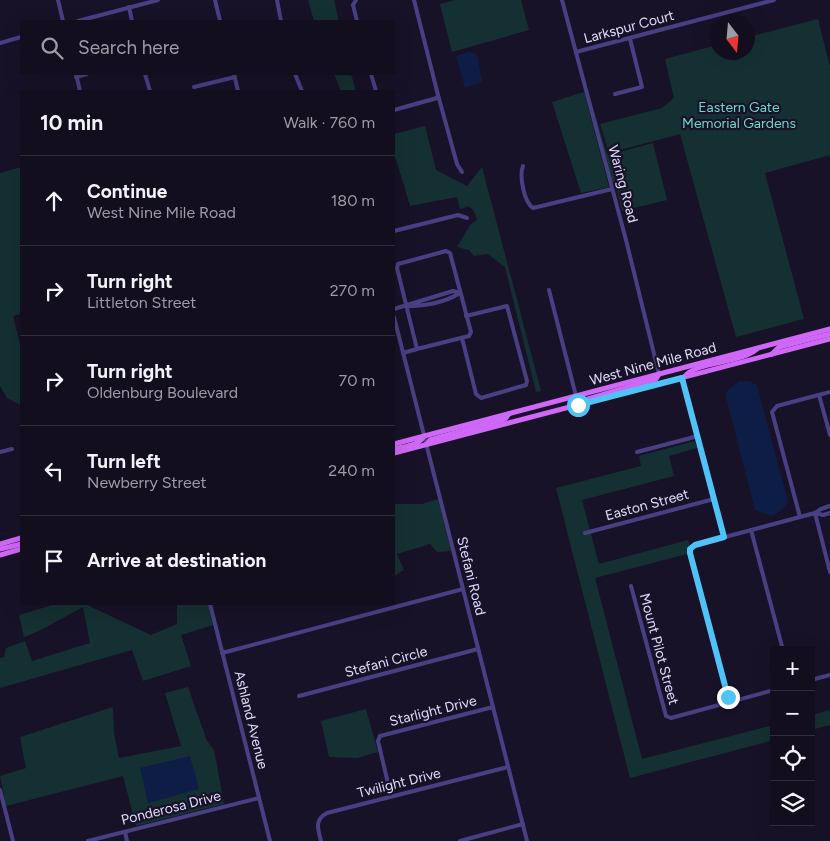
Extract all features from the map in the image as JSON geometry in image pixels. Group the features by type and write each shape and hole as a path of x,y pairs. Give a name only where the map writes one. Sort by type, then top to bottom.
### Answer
{"main road":[{"name":"West Nine Mile Road","path":"395,444 830,329"},
{"path":"772,355 779,348 830,334"},
{"name":"West Nine Mile Road","path":"395,453 830,340"},
{"path":"682,378 694,370 749,356 759,348"},
{"path":"586,403 588,399 656,379 659,374"},
{"path":"427,445 430,440 505,419 509,414"},
{"path":"395,449 416,443 423,439 424,436"},
{"path":"0,544 20,538"},
{"path":"0,549 20,544"},
{"path":"0,555 20,549"}],"street":[{"path":"58,0 63,20"},
{"path":"82,20 158,0"},
{"path":"215,0 220,20"},
{"path":"277,0 281,20"},
{"path":"356,0 353,5 357,20"},
{"path":"414,0 457,164 462,172"},
{"name":"Waring Road","path":"562,0 659,374"},
{"name":"Larkspur Court","path":"576,52 774,0"},
{"path":"129,7 132,20"},
{"path":"0,43 20,37"},
{"path":"615,94 642,87 630,39"},
{"path":"76,75 80,90"},
{"path":"146,75 150,90"},
{"path":"194,87 234,75 238,90"},
{"path":"295,75 302,90"},
{"path":"371,75 376,90"},
{"path":"395,110 437,98 438,95"},
{"path":"523,166 521,176 527,202 533,208 612,188"},
{"path":"395,231 458,215 467,218"},
{"path":"403,353 469,336 471,332 450,253 446,252 398,264 396,268 417,349"},
{"path":"549,290 576,396"},
{"path":"395,309 417,306 454,297 460,293"},
{"path":"462,338 476,394 481,398 526,385 527,381 507,306 466,316"},
{"name":"Stefani Road","path":"395,321 527,841"},
{"path":"682,378 724,537"},
{"path":"800,517 772,412 776,406 830,392"},
{"path":"820,395 830,435"},
{"path":"636,452 698,436"},
{"path":"0,452 12,449"},
{"name":"Easton Street","path":"585,533 714,499"},
{"path":"770,691 729,702 690,549 695,545 815,513 830,506"},
{"path":"815,513 823,515 830,513"},
{"path":"815,513 830,572"},
{"path":"751,530 782,646"},
{"name":"Mount Pilot Street","path":"631,586 664,711 667,716 671,718 729,702"},
{"path":"222,653 463,589"},
{"name":"Ashland Avenue","path":"210,605 270,841"},
{"name":"Stefani Circle","path":"299,696 478,649"},
{"path":"815,679 830,676"},
{"name":"Starlight Drive","path":"391,796 378,741 380,736 493,707"},
{"name":"Twilight Drive","path":"321,841 317,823 324,814 508,766"},
{"path":"0,790 13,841"},
{"name":"Ponderosa Drive","path":"88,841 259,798"},
{"path":"460,841 523,824"},
{"path":"125,832 127,841"}],"green space":[{"path":"308,0 334,0 339,20 314,20"},
{"path":"455,0 521,0 529,30 452,52 440,4"},
{"name":"Eastern Gate Memorial Gardens","path":"818,19 830,67 830,155 765,173 804,319 736,337 680,134 609,153 600,124 662,108 674,98 665,59 710,47 710,60 755,60 755,35"},
{"path":"334,75 351,75 356,90 341,90"},
{"path":"588,91 607,154 653,143 667,200 622,211 616,186 613,186"},
{"path":"584,92 609,187 581,193 552,102"},
{"path":"425,126 436,170 467,186 482,167 541,391 536,392 505,267 488,254 474,256 469,250 457,247 470,225 477,220 475,213 469,206 460,209 457,197 410,206 395,158 395,134"},
{"path":"20,167 20,314 13,316 20,344 20,404 7,398 0,386 0,173"},
{"path":"695,441 697,448 669,456 674,476 582,500 599,564 688,540 690,546 687,554 595,578 642,759 770,726 770,741 630,778 556,488 641,466 639,456"},
{"path":"438,499 451,551 437,552 430,544 397,554 404,570 395,575 395,504 422,504"},
{"path":"53,605 87,605 151,635 177,624 177,605 208,605 213,625 181,635 191,666 143,681 132,650 0,688 0,658 4,657 6,648 25,641 32,661 90,643 83,607 24,637 19,615"},
{"path":"188,687 207,741 214,750 224,804 136,826 123,776 6,806 0,776 26,768 20,737 113,707 114,733 119,758 181,746 165,693"},
{"path":"366,709 378,752 357,758 329,757 321,721"},
{"path":"830,710 830,725 815,729 815,714"}],"water":[{"path":"469,52 477,54 482,82 465,88 456,56"},
{"path":"739,381 749,381 757,385 788,502 781,511 771,516 755,510 726,397 727,391"},
{"path":"190,756 199,789 148,803 140,768"}],"waterway":[{"path":"0,535 6,533"}],"route":[{"path":"578,405 682,378 724,537 692,546 690,553 728,697"}]}
